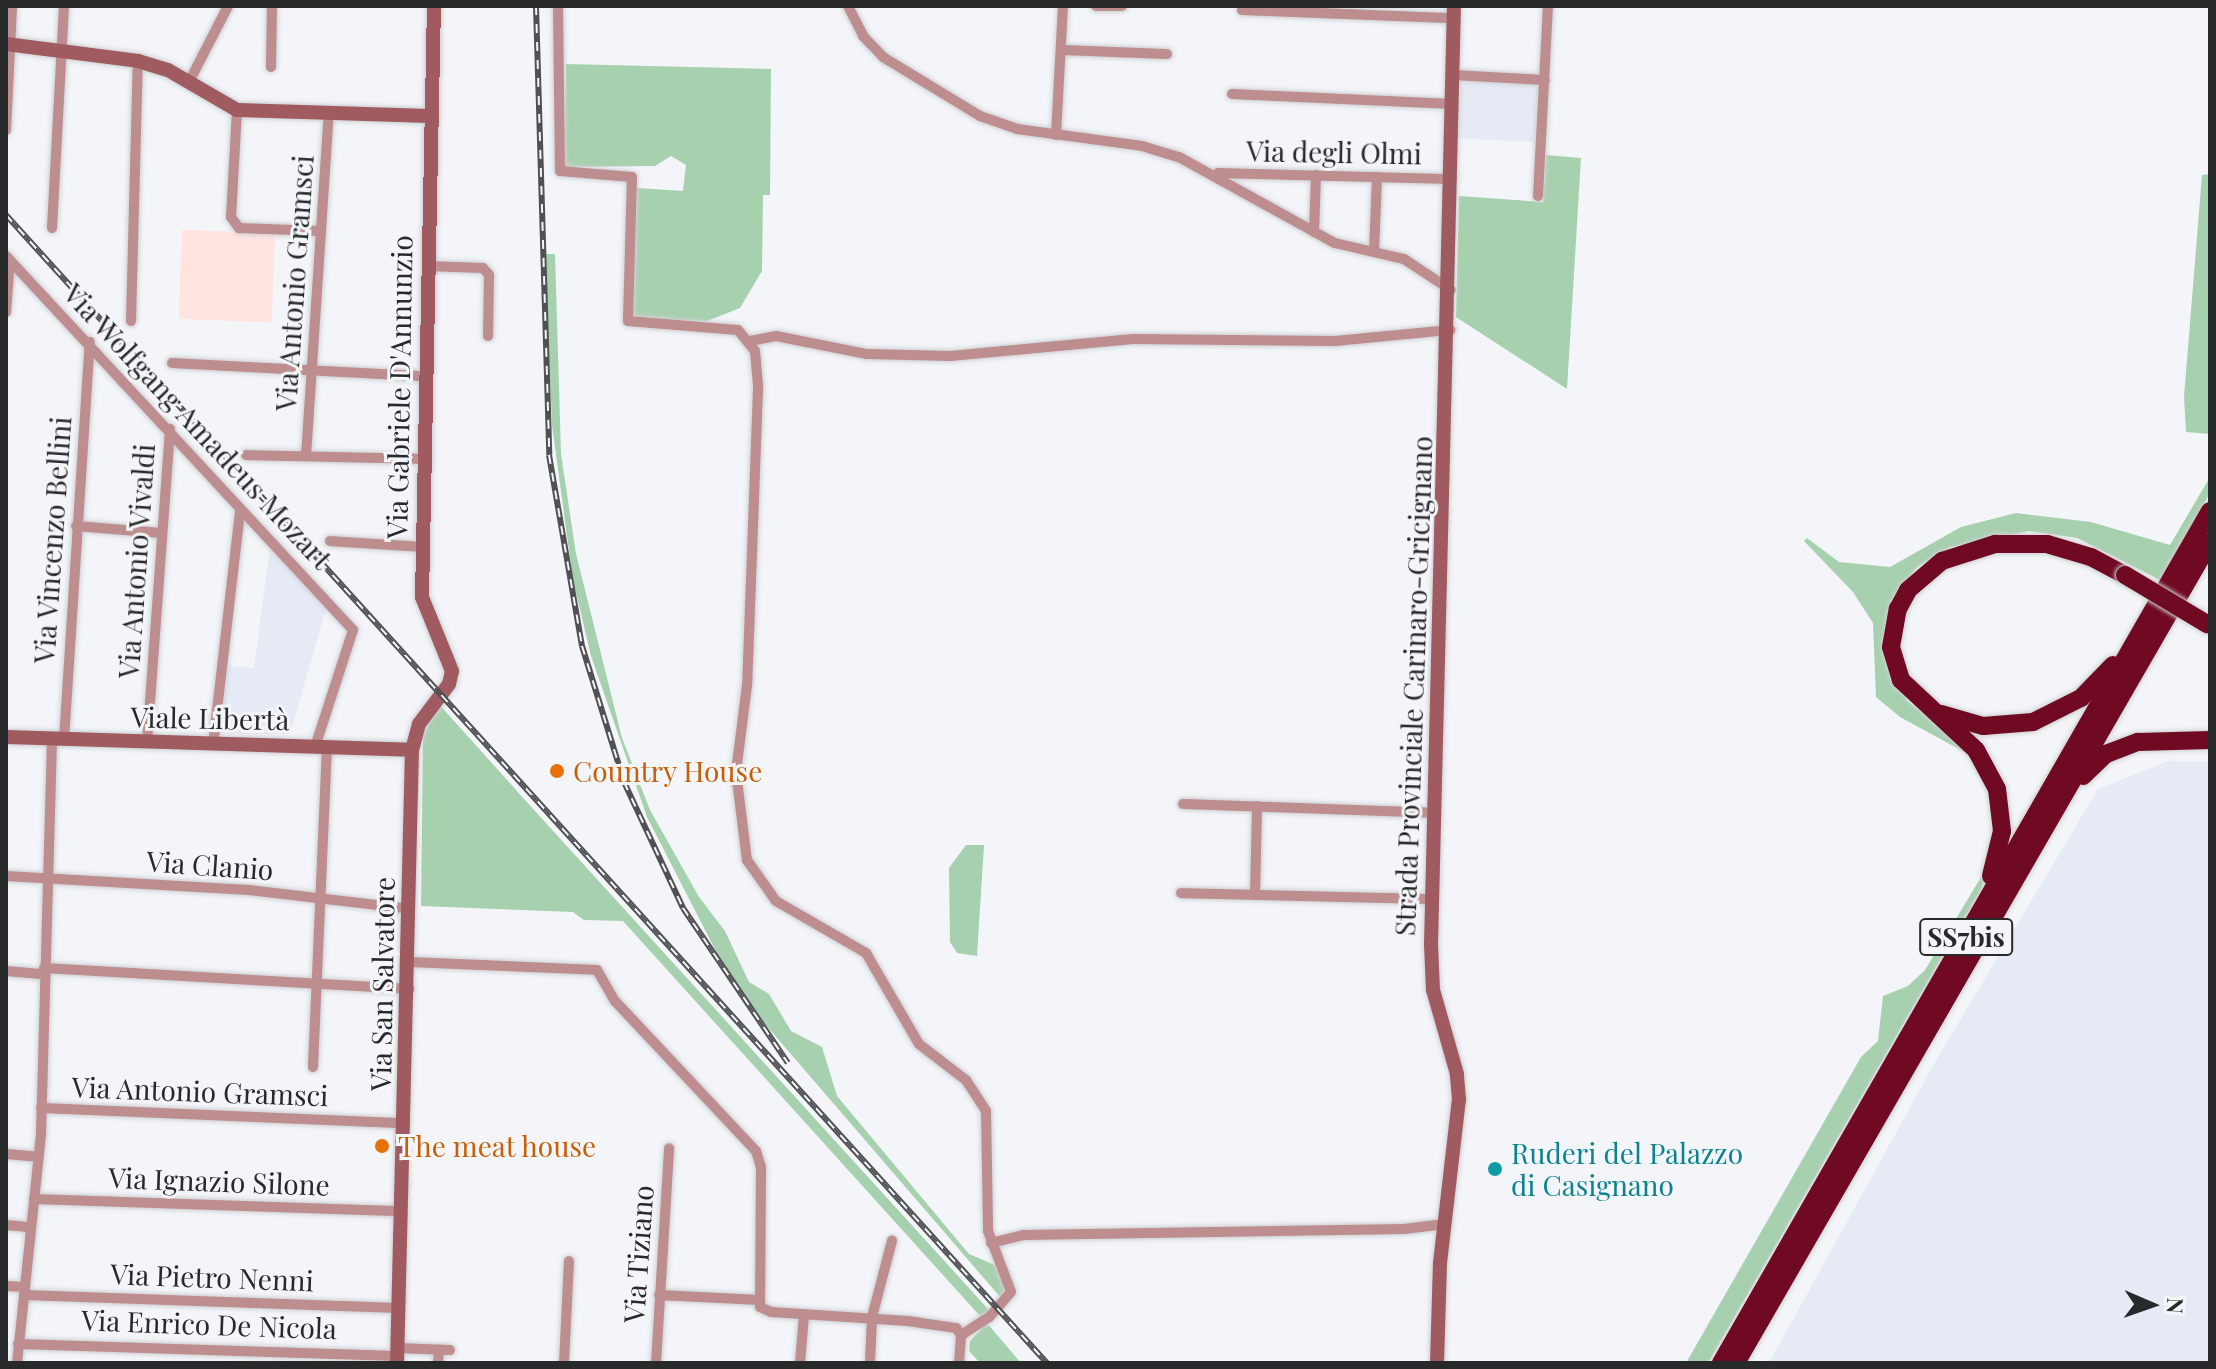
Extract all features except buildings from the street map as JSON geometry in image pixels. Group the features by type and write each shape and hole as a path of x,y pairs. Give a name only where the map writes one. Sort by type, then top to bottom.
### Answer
{"highway":[{"name":"SS7bis","path":"1721,1363 2210,511"},
{"name":"SS7bis","path":"1736,1363 2210,542"},
{"path":"1972,927 1998,858 1999,799 1976,750 1918,701 1895,665 1893,629 1908,590 1942,561 1995,544 2047,544 2091,557 2208,625"},
{"path":"1918,701 1961,722 2033,722 2081,698 2108,673 2150,615"},
{"path":"2022,868 2080,780 2106,754 2138,742 2210,740"}],"street":[{"path":"6,130 12,6"},
{"path":"52,228 64,6"},
{"path":"189,82 228,6"},
{"path":"271,67 272,6"},
{"name":"Via Gabriele D'Annunzio","path":"412,750 419,724 449,684 452,671 425,615 422,547 434,6"},
{"path":"558,6 560,171 632,177 632,325 718,326 738,330 750,341 758,389 747,685 738,742 738,818 747,860 759,884 795,914 866,953 919,1044 966,1080 983,1102 991,1243 1011,1292 989,1317 961,1335"},
{"path":"848,6 863,36 916,81 980,116 1056,135 1142,146 1215,173 1314,232 1404,259 1451,290"},
{"path":"1056,135 1063,6"},
{"path":"1096,6 1122,6"},
{"path":"1538,196 1548,6"},
{"path":"1242,10 1454,12"},
{"name":"Strada Provinciale Carinaro-Gricignano","path":"1437,1363 1443,1224 1459,1099 1433,990 1432,899 1451,290 1454,12"},
{"path":"8,45 138,61 189,82 237,110 431,116"},
{"path":"1061,50 1167,54"},
{"path":"131,321 138,61"},
{"path":"1453,75 1545,80"},
{"path":"1232,94 1453,104"},
{"path":"237,110 231,217 239,228 321,231"},
{"name":"Via Antonio Gramsci","path":"306,456 329,113"},
{"name":"Via degli Olmi","path":"1215,173 1452,179"},
{"path":"1314,232 1316,175"},
{"path":"1374,252 1377,177"},
{"path":"6,312 8,258"},
{"name":"Via Wolfgang Amadeus Mozart","path":"8,258 90,342 240,510 353,630 321,747"},
{"path":"427,266 483,268 489,275 488,336"},
{"path":"750,341 776,336 867,354 950,356 1133,339 1335,341 1450,330"},
{"name":"Via Vincenzo Bellini","path":"17,1363 38,1157 46,878 90,342"},
{"path":"172,363 424,376"},
{"name":"Via Antonio Vivaldi","path":"147,743 170,429"},
{"path":"246,455 422,459"},
{"path":"213,745 240,510"},
{"path":"76,526 161,533"},
{"path":"330,541 422,547"},
{"name":"Viale Libertà","path":"6,737 412,750"},
{"path":"313,1067 320,898 321,747"},
{"name":"Via San Salvatore","path":"397,1356 409,989 412,750"},
{"path":"1183,804 1435,813"},
{"path":"1255,895 1257,806"},
{"name":"Via Clanio","path":"6,876 320,898 410,909"},
{"path":"1181,893 1432,899"},
{"path":"409,962 597,970 615,1001 756,1151 761,1167 760,1307 771,1312 872,1317 956,1328 961,1335 959,1363"},
{"path":"6,971 409,989"},
{"name":"Via Antonio Gramsci","path":"41,1108 405,1123"},
{"name":"Via Tiziano","path":"656,1363 669,1148"},
{"path":"6,1154 38,1157"},
{"name":"Via Ignazio Silone","path":"34,1199 402,1211"},
{"path":"991,1243 1024,1235 1404,1229 1443,1224"},
{"path":"6,1225 31,1227"},
{"path":"870,1363 872,1317 892,1241"},
{"path":"564,1363 569,1261"},
{"name":"Via Pietro Nenni","path":"6,1286 24,1291 399,1308"},
{"path":"659,1295 760,1300"},
{"path":"800,1363 804,1315"},
{"name":"Via Enrico De Nicola","path":"18,1344 397,1356 444,1350 438,1363"}],"shaded area":[{"path":"1457,79 1541,83 1538,142 1454,138"},
{"path":"182,230 275,233 272,322 179,319"},
{"path":"270,547 326,609 290,734 219,734 228,666 254,668"},
{"path":"2168,761 2210,762 2210,1363 1769,1363 1934,1064 2098,789"}],"green space":[{"path":"566,64 771,69 770,195 763,195 762,271 740,308 707,321 633,319 637,188 683,191 686,165 671,156 655,166 564,167"},
{"path":"1546,155 1581,158 1567,389 1456,317 1459,196 1543,202"},
{"path":"2210,174 2210,434 2186,432 2184,397 2202,175"},
{"path":"545,254 555,254 561,454 576,554 622,738 650,810 699,897 725,931 749,982 769,994 791,1031 822,1047 837,1096 969,1254 995,1265 1005,1288 1001,1298 759,1017 722,963 647,817 591,656 573,580 552,425"},
{"path":"2210,477 2210,493 2160,580 2077,538 2029,531 1951,547 1917,567 1895,595 1884,631 1889,668 1908,702 1961,742 1989,774 2000,806 1994,857 1980,891 1708,1363 1686,1363 1861,1057 1878,1041 1883,996 1908,986 1925,970 1986,869 1996,833 1991,785 1980,767 1968,754 1900,717 1876,697 1873,623 1853,592 1804,541 1807,538 1839,562 1890,567 1961,527 2016,513 2091,522 2170,545"},
{"path":"438,703 989,1310 980,1316 623,921 584,920 573,912 421,906 423,736"},
{"path":"966,845 984,845 977,956 957,953 950,942 949,868"},
{"path":"987,1323 1021,1363 980,1363 969,1351 970,1341"}],"railway":[{"path":"536,6 549,455 582,646 624,782 683,908 788,1063"},
{"path":"6,215 1047,1363"}],"place":[{"name":"Country House","path":"557,771"},
{"name":"The meat house","path":"382,1146"},
{"name":"Ruderi del Palazzo di Casignano","path":"1495,1169"}]}
